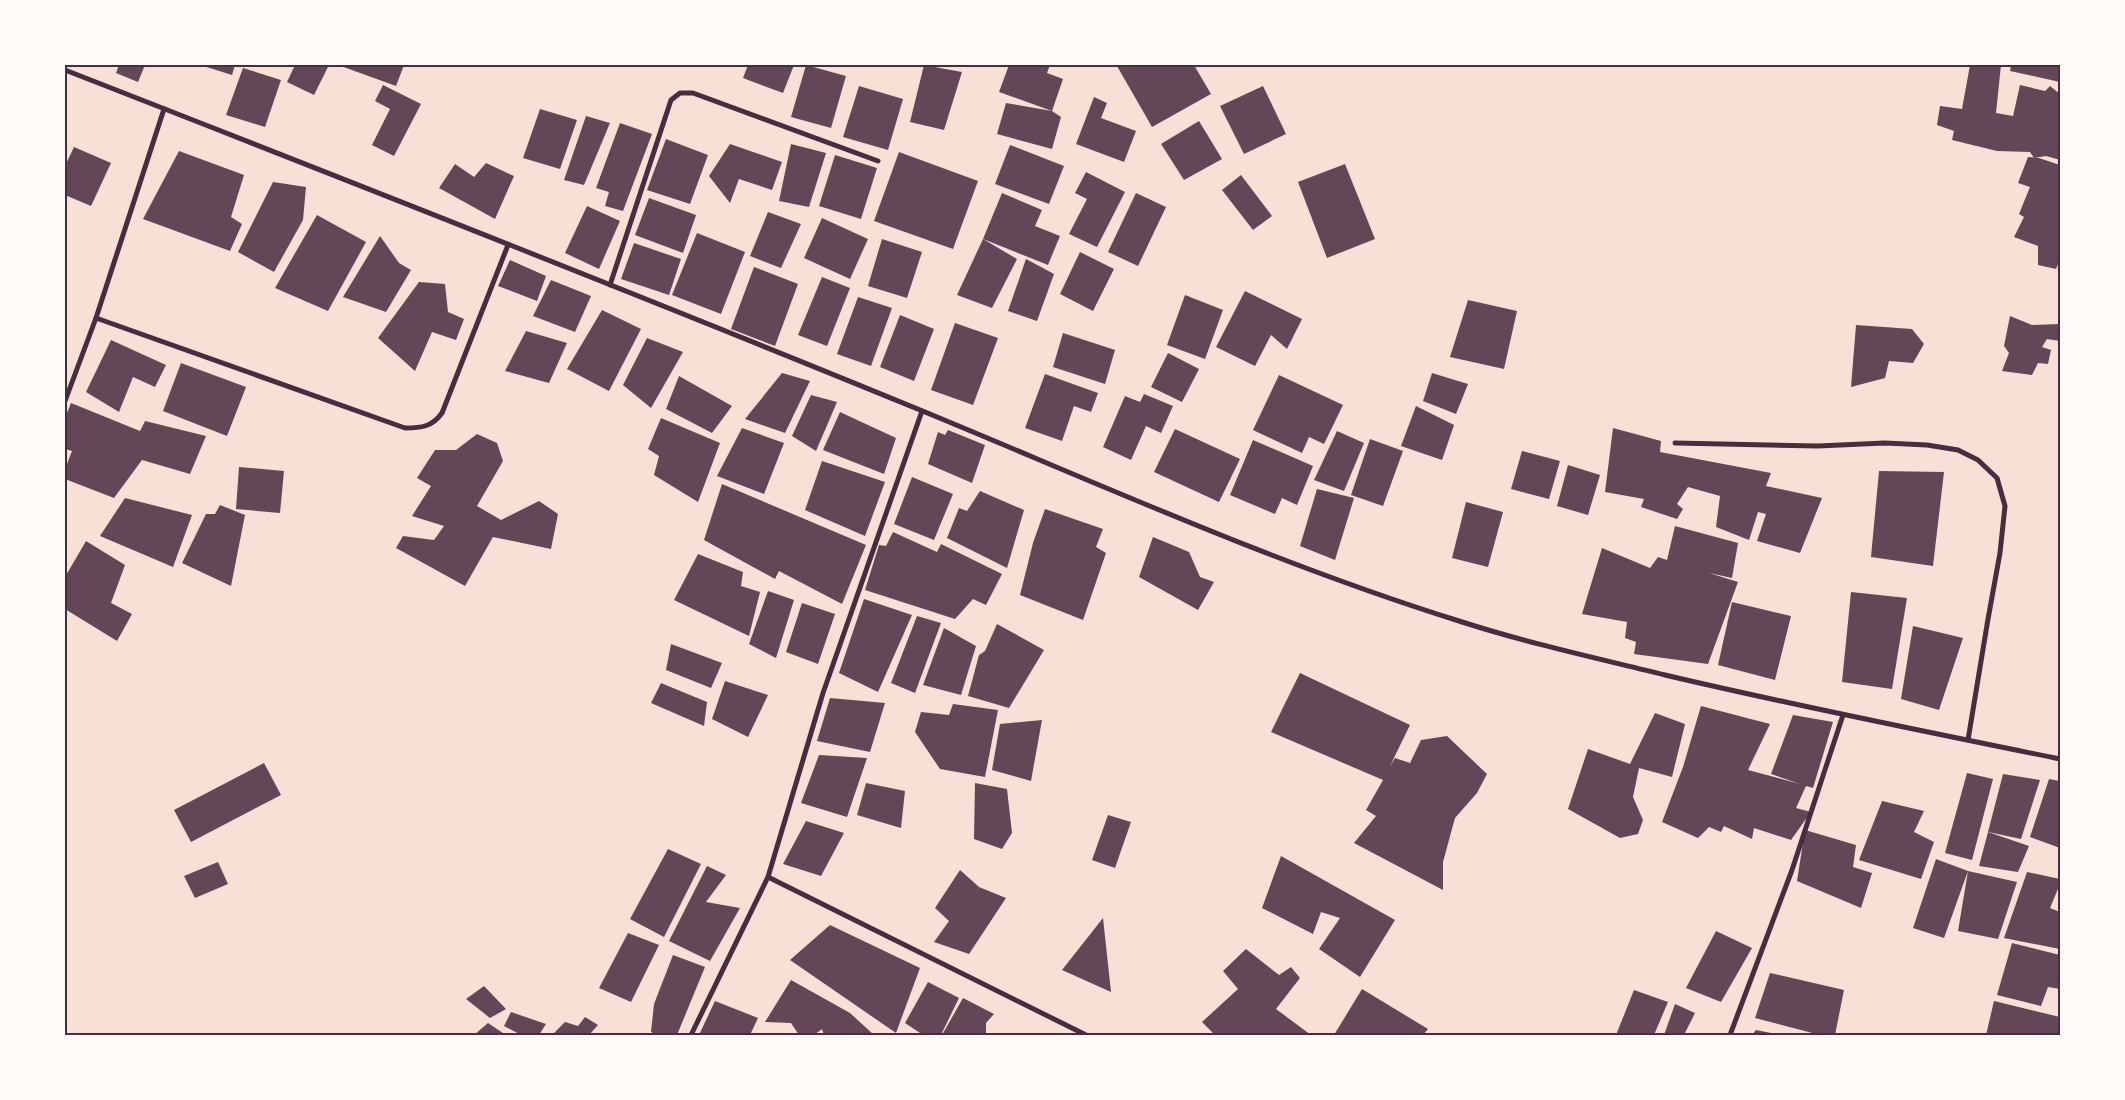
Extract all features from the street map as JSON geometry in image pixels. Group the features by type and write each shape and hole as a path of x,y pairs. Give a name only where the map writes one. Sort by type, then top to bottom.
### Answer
{"street":[{"path":"65,70 610,285 922,411 1175,518 1323,576 1464,623 1581,655 1782,703 2060,759"},
{"path":"610,285 671,100 680,93 693,93 878,160"},
{"path":"65,401 96,318 164,108"},
{"path":"96,318 405,428 418,428 436,422 442,414 508,245"},
{"path":"691,1035 768,877 824,693 922,411"},
{"path":"1675,443 1818,446 1885,443 1927,445 1958,450 1978,460 1997,478 2005,506 2000,552 1968,740"},
{"path":"1730,1035 1792,870 1843,715"},
{"path":"768,877 1086,1035"}],"building":[{"path":"119,65 145,65 138,82 116,73"},
{"path":"200,65 235,65 232,75"},
{"path":"295,65 329,65 314,95 287,82"},
{"path":"338,65 404,65 396,86"},
{"path":"748,65 794,65 783,93 743,78"},
{"path":"806,65 846,76 831,128 791,117"},
{"path":"924,65 962,72 944,130 910,122"},
{"path":"1009,65 1050,65 1047,73 1063,79 1052,111 999,92"},
{"path":"1194,65 1211,94 1152,127 1117,66"},
{"path":"1970,65 2001,65 1996,113 2013,116 2020,85 2045,91 2050,86 2060,94 2060,160 2046,156 2034,158 2030,152 1997,151 1952,140 1954,131 1937,125 1940,106 1962,109"},
{"path":"2011,65 2060,65 2060,82 2010,71"},
{"path":"243,68 281,80 265,127 226,115"},
{"path":"383,85 421,104 394,156 372,145 390,109 375,101"},
{"path":"859,86 903,99 888,150 843,137"},
{"path":"1263,86 1286,134 1244,154 1220,106"},
{"path":"1094,97 1107,103 1101,118 1136,131 1124,162 1076,144"},
{"path":"1006,103 1052,111 1061,117 1052,149 997,134"},
{"path":"540,109 577,120 560,169 523,158"},
{"path":"586,116 610,123 584,185 564,180"},
{"path":"1199,121 1222,159 1184,180 1161,144"},
{"path":"620,123 652,134 623,211 605,206 609,192 596,188"},
{"path":"666,139 708,155 690,204 647,190"},
{"path":"730,144 782,162 772,190 739,179 730,203 709,176"},
{"path":"791,144 826,153 809,207 779,201"},
{"path":"1010,145 1064,166 1049,204 995,184"},
{"path":"74,147 111,163 91,206 65,195 65,166"},
{"path":"179,151 244,175 231,217 242,224 230,251 143,219"},
{"path":"899,152 978,181 953,249 874,221"},
{"path":"835,155 877,168 861,219 819,206"},
{"path":"2028,157 2039,158 2060,165 2060,260 2056,269 2038,265 2038,246 2014,237 2024,217 2019,214 2030,187 2018,183"},
{"path":"486,163 514,176 495,219 439,188 455,164 474,177"},
{"path":"1345,164 1375,239 1327,258 1298,182"},
{"path":"1086,172 1125,192 1097,247 1069,234 1087,199 1075,193"},
{"path":"1241,175 1272,216 1253,230 1222,190"},
{"path":"273,182 306,187 303,220 274,272 238,252"},
{"path":"1002,193 1042,210 1035,226 1060,236 1048,265 983,239"},
{"path":"1136,193 1166,207 1138,266 1108,252"},
{"path":"649,198 696,215 683,253 635,235"},
{"path":"587,206 620,221 599,269 565,253"},
{"path":"768,212 801,224 781,268 750,256"},
{"path":"317,215 366,242 328,311 275,288"},
{"path":"822,218 868,239 850,279 804,258"},
{"path":"697,233 745,252 721,314 672,295"},
{"path":"380,236 399,263 411,270 386,312 343,297"},
{"path":"882,239 922,252 907,298 868,286"},
{"path":"983,239 1017,259 992,308 957,295"},
{"path":"634,243 681,259 669,295 621,279"},
{"path":"1080,252 1114,269 1093,311 1060,294"},
{"path":"1026,259 1054,274 1037,321 1008,311"},
{"path":"510,260 546,276 537,301 498,286"},
{"path":"754,267 798,284 775,346 731,329"},
{"path":"822,277 850,288 827,346 798,335"},
{"path":"551,280 591,296 575,332 533,316"},
{"path":"419,282 445,284 448,312 464,319 456,340 432,332 415,371 378,338"},
{"path":"1245,291 1302,319 1287,349 1271,335 1255,366 1216,347"},
{"path":"1185,295 1223,310 1205,359 1167,345"},
{"path":"858,297 892,308 871,366 837,354"},
{"path":"1468,300 1517,311 1504,369 1450,357"},
{"path":"602,310 641,329 609,391 567,369"},
{"path":"900,315 934,329 914,381 880,367"},
{"path":"2010,316 2032,325 2060,324 2060,341 2047,339 2042,347 2051,350 2048,364 2038,363 2032,375 2002,371 2009,353 2004,346"},
{"path":"955,323 998,338 973,405 931,390"},
{"path":"1856,325 1912,329 1924,344 1913,363 1889,361 1885,378 1851,387"},
{"path":"526,331 567,343 549,383 505,371"},
{"path":"1063,333 1115,350 1105,384 1053,367"},
{"path":"647,338 683,352 651,408 623,385"},
{"path":"111,340 166,365 155,387 133,377 119,412 86,392"},
{"path":"1168,353 1199,369 1182,402 1151,387"},
{"path":"181,363 246,387 227,436 163,411"},
{"path":"782,373 810,381 785,433 745,419"},
{"path":"1432,373 1468,384 1456,414 1423,401"},
{"path":"1045,374 1098,393 1091,412 1074,406 1062,441 1025,428"},
{"path":"1279,375 1343,405 1324,444 1309,437 1302,453 1253,430"},
{"path":"679,376 732,406 712,433 666,409"},
{"path":"1144,394 1173,406 1161,433 1146,426 1131,460 1103,447 1125,396 1140,402"},
{"path":"811,395 837,402 816,451 792,436"},
{"path":"71,403 140,431 145,421 206,436 190,474 142,460 114,498 65,479 65,469 72,451 65,449 65,418"},
{"path":"1416,406 1454,425 1442,460 1401,446"},
{"path":"840,412 896,438 884,474 823,450"},
{"path":"661,418 720,443 698,502 654,475 659,456 648,449"},
{"path":"742,428 784,443 764,494 717,476"},
{"path":"1613,428 1661,441 1660,452 1771,473 1766,486 1822,498 1800,553 1757,541 1766,514 1758,512 1749,540 1716,527 1720,496 1688,487 1677,504 1683,509 1677,519 1641,507 1644,499 1605,492"},
{"path":"1175,429 1240,459 1219,502 1154,472"},
{"path":"948,430 985,445 972,483 928,464 938,432 945,435"},
{"path":"1337,431 1364,443 1344,491 1314,480"},
{"path":"477,434 497,443 503,461 477,506 501,520 539,501 558,514 551,549 493,537 465,586 396,548 403,536 434,540 444,526 412,516 431,486 417,478 435,450 456,450"},
{"path":"1370,439 1403,451 1383,506 1351,495"},
{"path":"1253,440 1313,466 1297,505 1282,498 1275,514 1230,495"},
{"path":"1522,451 1560,461 1549,499 1511,489"},
{"path":"822,461 885,482 865,536 805,510"},
{"path":"1568,465 1600,475 1588,515 1557,506"},
{"path":"239,467 284,471 280,513 236,509"},
{"path":"1879,471 1944,472 1933,566 1871,557"},
{"path":"912,477 953,494 934,540 894,524"},
{"path":"722,484 866,545 842,604 779,571 775,579 704,540"},
{"path":"1317,489 1354,498 1335,560 1300,546"},
{"path":"980,491 1024,510 1007,568 947,538 959,508 967,511"},
{"path":"125,498 192,515 173,567 100,536"},
{"path":"1466,502 1503,512 1488,567 1452,558"},
{"path":"220,505 245,515 231,586 182,563 206,514 215,514"},
{"path":"1045,509 1103,529 1096,547 1106,553 1083,620 1020,595 1033,543"},
{"path":"1675,526 1738,543 1732,578 1709,573 1738,582 1708,664 1634,654 1636,642 1625,638 1627,622 1582,614 1602,548 1650,568 1658,557 1667,560"},
{"path":"893,532 937,552 941,544 1002,574 986,605 973,599 955,619 865,590 879,545 886,546"},
{"path":"1153,537 1189,552 1200,577 1214,582 1198,610 1139,577"},
{"path":"86,541 125,565 111,603 132,614 117,641 65,609 65,577"},
{"path":"698,554 743,572 741,586 760,592 749,636 674,600"},
{"path":"768,591 794,600 776,658 749,644"},
{"path":"1851,592 1907,598 1892,689 1842,682"},
{"path":"864,599 912,615 878,692 839,673"},
{"path":"1732,602 1791,616 1775,680 1718,665"},
{"path":"802,603 835,614 818,664 786,652"},
{"path":"917,616 941,623 915,693 891,683"},
{"path":"997,624 1044,650 1009,708 968,696 979,655 985,651"},
{"path":"1913,626 1963,638 1939,710 1901,699"},
{"path":"944,628 976,646 961,695 923,685"},
{"path":"671,644 722,663 711,688 666,670"},
{"path":"1300,673 1410,725 1390,766 1395,758 1410,763 1421,740 1447,736 1487,774 1477,793 1455,818 1443,862 1443,890 1354,843 1376,816 1366,810 1383,780 1271,732"},
{"path":"725,681 768,695 748,737 712,719"},
{"path":"661,683 707,702 704,726 651,703"},
{"path":"830,698 885,703 870,752 817,741"},
{"path":"953,704 998,710 985,777 940,769 915,732 921,712 949,715"},
{"path":"1701,706 1770,724 1748,770 1800,784 1771,774 1793,715 1833,722 1813,788 1806,786 1796,808 1811,812 1791,840 1754,828 1752,839 1724,826 1721,832 1709,827 1698,838 1662,822 1683,767"},
{"path":"1655,713 1685,724 1672,777 1639,768 1633,797 1643,820 1638,834 1620,838 1568,809 1588,749 1630,764"},
{"path":"1042,720 1031,781 992,770 1000,724"},
{"path":"819,755 867,758 847,817 801,803"},
{"path":"264,763 281,795 191,842 174,810"},
{"path":"1967,773 1993,779 1972,860 1945,853"},
{"path":"2003,774 2040,780 2021,839 1988,832"},
{"path":"2049,779 2060,781 2060,848 2030,837"},
{"path":"866,783 905,791 901,828 857,815"},
{"path":"975,783 1007,789 1012,833 1002,849 974,839"},
{"path":"1882,801 1924,811 1914,832 1934,842 1921,879 1859,860"},
{"path":"1108,815 1131,822 1115,868 1092,860"},
{"path":"806,821 844,833 821,876 783,864"},
{"path":"1805,830 1856,845 1853,867 1872,873 1861,908 1797,881"},
{"path":"1988,832 2029,846 2018,872 1979,866"},
{"path":"668,849 701,864 664,937 630,919"},
{"path":"1281,856 1395,920 1360,977 1319,949 1340,918 1321,912 1313,934 1262,908"},
{"path":"1936,859 1968,871 1944,938 1913,928"},
{"path":"218,862 228,884 195,898 184,876"},
{"path":"707,866 726,875 706,902 740,908 710,961 669,941"},
{"path":"960,870 979,887 1006,898 969,954 934,942 949,921 935,908"},
{"path":"1968,871 2017,882 1998,939 1958,931"},
{"path":"2027,872 2060,879 2060,884 2050,908 2060,912 2060,949 2004,938"},
{"path":"1103,918 1111,992 1062,970"},
{"path":"830,925 920,968 896,1033 790,960"},
{"path":"1716,931 1752,948 1721,1002 1686,988"},
{"path":"628,933 659,945 631,1002 599,988"},
{"path":"2012,943 2060,955 2060,989 2048,987 2041,1006 1997,995"},
{"path":"1246,949 1279,975 1291,967 1300,978 1276,1009 1311,1035 1215,1035 1202,1022 1238,989 1223,971"},
{"path":"673,955 705,967 677,1035 657,1035 651,1032 654,1004"},
{"path":"1770,973 1844,990 1835,1035 1820,1035 1755,1018"},
{"path":"791,980 850,1013 874,1035 824,1035 822,1029 814,1035 799,1035 791,1023 765,1022"},
{"path":"928,982 959,998 941,1035 923,1035 905,1023"},
{"path":"484,986 506,1009 490,1018 466,999"},
{"path":"1362,989 1428,1029 1423,1035 1334,1035"},
{"path":"1634,990 1668,1002 1654,1035 1616,1035"},
{"path":"963,998 994,1014 986,1023 986,1035 942,1035"},
{"path":"715,1001 758,1018 750,1035 699,1035"},
{"path":"1994,1001 2060,1017 2059,1035 1986,1035"},
{"path":"1675,1004 1695,1013 1684,1035 1664,1035"},
{"path":"511,1012 546,1024 539,1035 521,1035 504,1026"},
{"path":"585,1017 598,1025 589,1035 552,1035 565,1022 578,1026"},
{"path":"488,1023 506,1035 474,1035"},
{"path":"1756,1030 1776,1034 1776,1035 1752,1035"}]}
